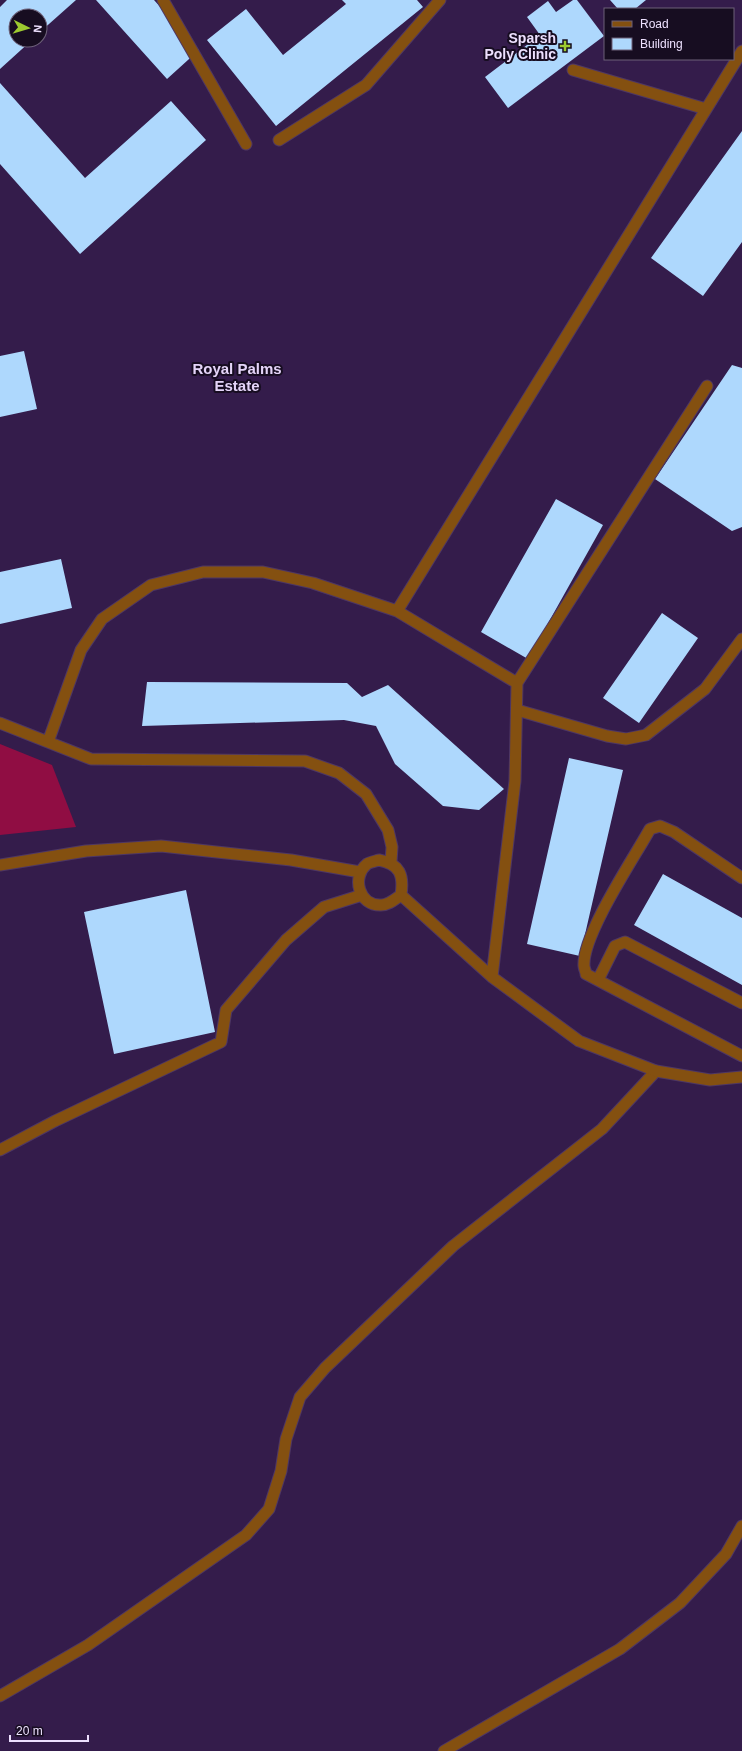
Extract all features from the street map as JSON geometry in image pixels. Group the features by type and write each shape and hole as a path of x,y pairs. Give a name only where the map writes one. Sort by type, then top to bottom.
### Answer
{"street":[{"path":"163,0 246,144"},
{"path":"279,140 366,85 440,0"},
{"path":"397,611 742,51"},
{"path":"573,70 706,109"},
{"path":"492,977 515,781 517,683 707,386"},
{"path":"48,742 81,650 102,620 151,585 203,572 263,572 313,583 397,611 517,683"},
{"path":"517,710 607,736 626,739 646,735 705,689 742,639"},
{"path":"0,723 91,759 305,761 339,772 366,794 388,830 392,847 391,862"},
{"path":"742,878 674,832 660,826 650,829 599,918 588,948 584,965 586,974 742,1056"},
{"path":"0,865 86,851 161,846 291,860 360,872"},
{"path":"379,860 391,862 399,870 403,881 401,895 392,901 381,905 370,902 362,895 358,883 360,872 368,864 379,860"},
{"path":"0,1150 55,1121 222,1042 226,1010 286,940 324,906 362,895"},
{"path":"401,895 492,977 579,1042 656,1071 710,1080 742,1077"},
{"path":"598,980 615,946 625,942 742,1003"},
{"path":"0,1696 88,1645 246,1535 268,1509 281,1471 286,1439 300,1397 325,1368 453,1246 602,1129 656,1071"},
{"path":"444,1751 626,1644 680,1603 726,1554 742,1526"}],"shaded area":[{"path":"0,744 52,765 76,827 0,835"}],"building":[{"path":"7,0 76,0 48,25 48,8 8,8 8,48 23,48 0,69 0,7"},
{"path":"96,0 154,0 199,50 167,79"},
{"path":"342,0 417,0 423,7 276,126 207,40 246,9 283,55 346,4"},
{"path":"573,0 577,0 604,36 508,108 485,77 540,35 527,17 548,1 556,12"},
{"path":"610,0 646,0 636,8 617,8"},
{"path":"0,83 85,178 171,101 206,140 80,254 0,164"},
{"path":"742,131 742,242 703,296 651,258"},
{"path":"24,351 37,409 0,417 0,356"},
{"path":"732,365 742,368 742,527 732,531 655,479"},
{"path":"556,499 603,525 528,659 481,632"},
{"path":"61,559 72,608 0,624 0,572"},
{"path":"662,613 698,638 639,723 603,698"},
{"path":"147,682 347,683 362,697 388,685 504,789 479,810 443,806 395,764 376,726 344,720 142,726"},
{"path":"569,758 623,770 580,956 527,944"},
{"path":"663,874 742,918 742,985 634,925"},
{"path":"186,890 215,1032 114,1054 84,912"}],"place":[{"name":"Sparsh Poly Clinic","path":"565,46"}],"district":[{"name":"Royal Palms Estate","path":"237,376"}]}
